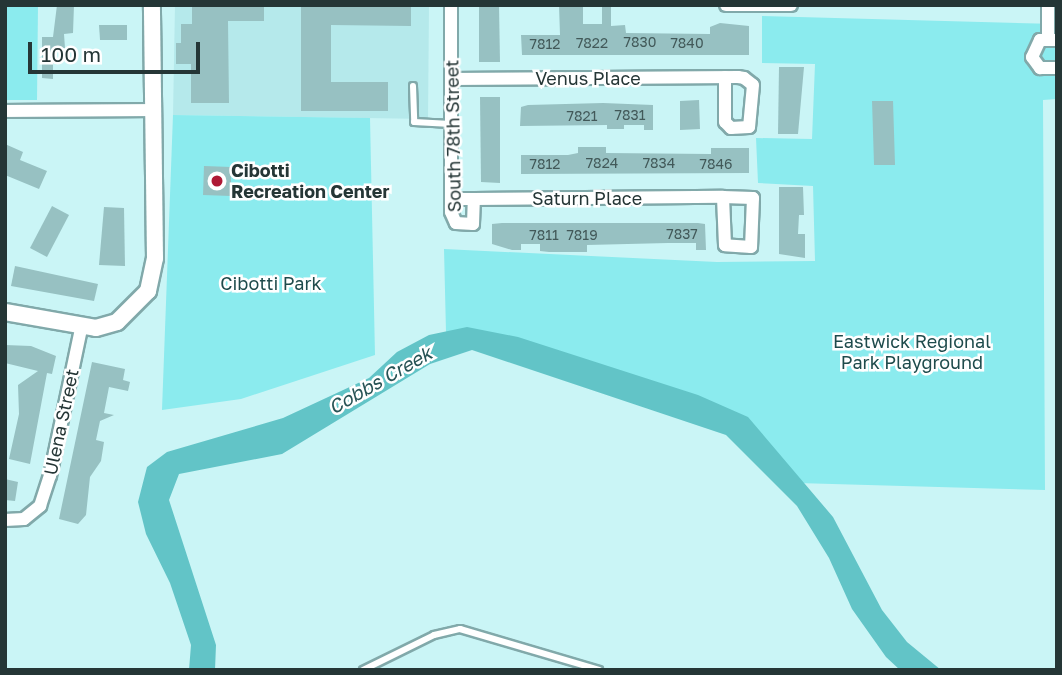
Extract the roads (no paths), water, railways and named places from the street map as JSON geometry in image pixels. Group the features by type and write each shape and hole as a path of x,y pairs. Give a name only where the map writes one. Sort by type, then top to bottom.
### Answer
{"street":[{"path":"5,312 81,329 117,322 133,309 148,290 155,258 152,5"},
{"name":"South 78th Street","path":"451,5 452,219 464,227 475,219 474,199"},
{"path":"726,5 791,5"},
{"path":"1048,5 1052,39 1036,44 1032,57 1040,68 1057,68"},
{"name":"Venus Place","path":"451,79 724,77"},
{"path":"5,111 153,110"},
{"name":"Saturn Place","path":"451,199 723,197 753,198 753,243 746,249 729,247 724,242 723,197"},
{"name":"Ulena Street","path":"5,520 34,513 50,476 81,329"}],"lane":[{"path":"413,86 414,122 451,124"},
{"path":"363,670 443,632 460,629 599,670"}],"water":[{"name":"Cobbs Creek","path":"467,327 518,337 698,395 748,417 833,517 882,610 907,642 941,670 900,670 886,657 852,609 829,558 797,506 726,435 472,350 430,364 282,454 179,474 169,500 216,645 215,670 189,670 191,645 170,583 146,534 138,502 147,467 167,452 283,418 369,378 397,352 429,335"}],"place":[{"name":"Cibotti Recreation Center","path":"217,181"}],"park label":[{"name":"Cibotti Park","path":"271,283"},
{"name":"Eastwick Regional Park Playground","path":"912,352"}]}
